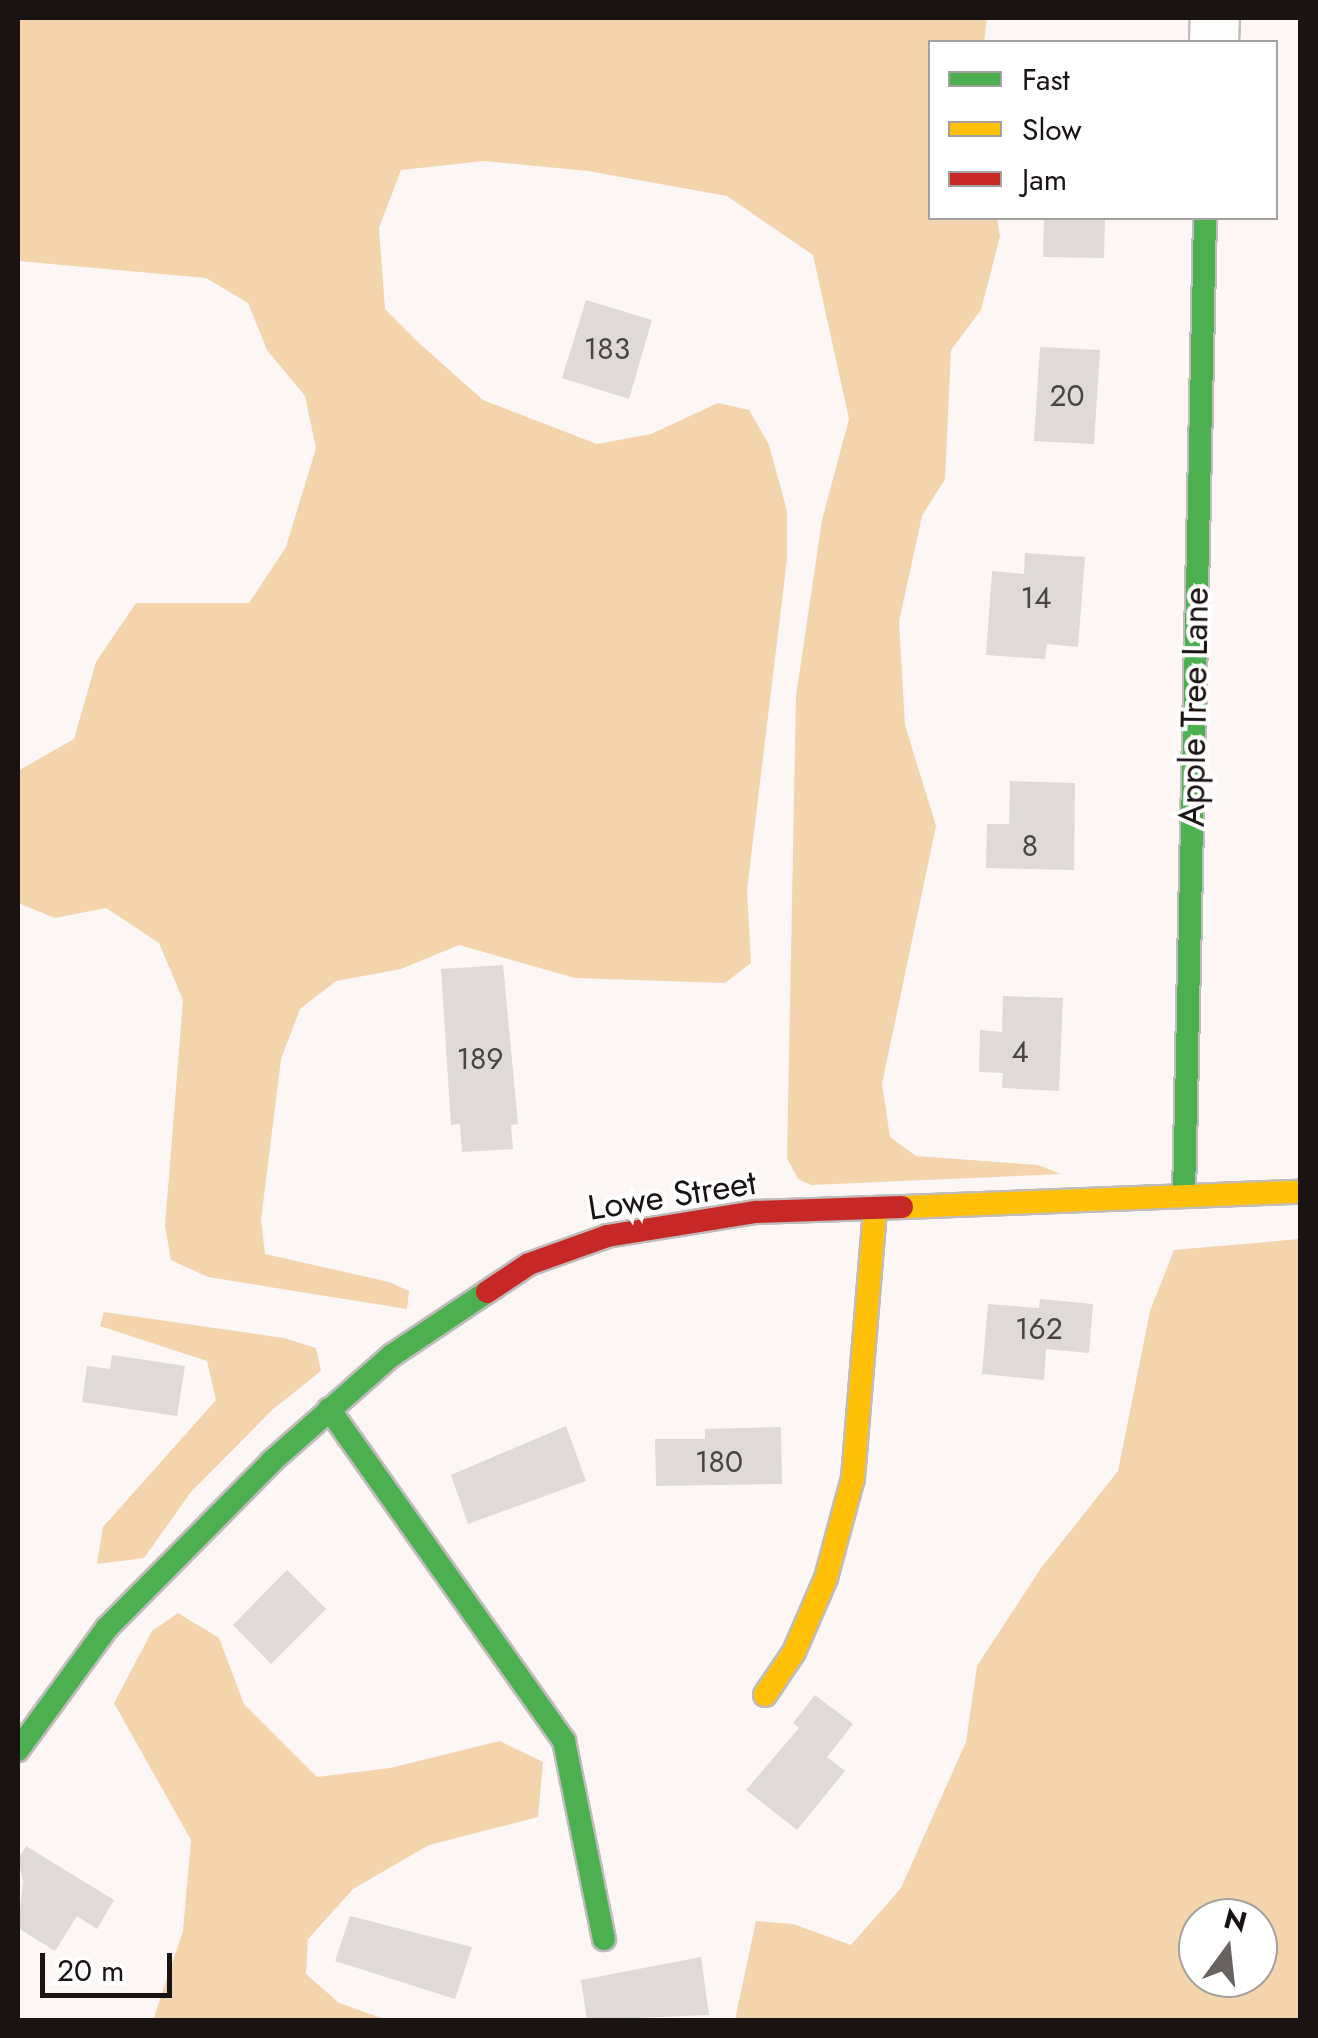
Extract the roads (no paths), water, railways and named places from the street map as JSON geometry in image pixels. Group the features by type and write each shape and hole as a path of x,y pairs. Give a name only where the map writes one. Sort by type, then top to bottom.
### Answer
{"street":[{"name":"Apple Tree Lane","path":"1184,1196 1205,220"},
{"name":"Lowe Street","path":"18,1750 107,1628 329,1409 391,1356 529,1264 607,1236 756,1212 875,1211 1300,1192"},
{"path":"765,1695 794,1652 826,1578 853,1478 875,1211"},
{"path":"329,1409 564,1742 604,1939"}]}
